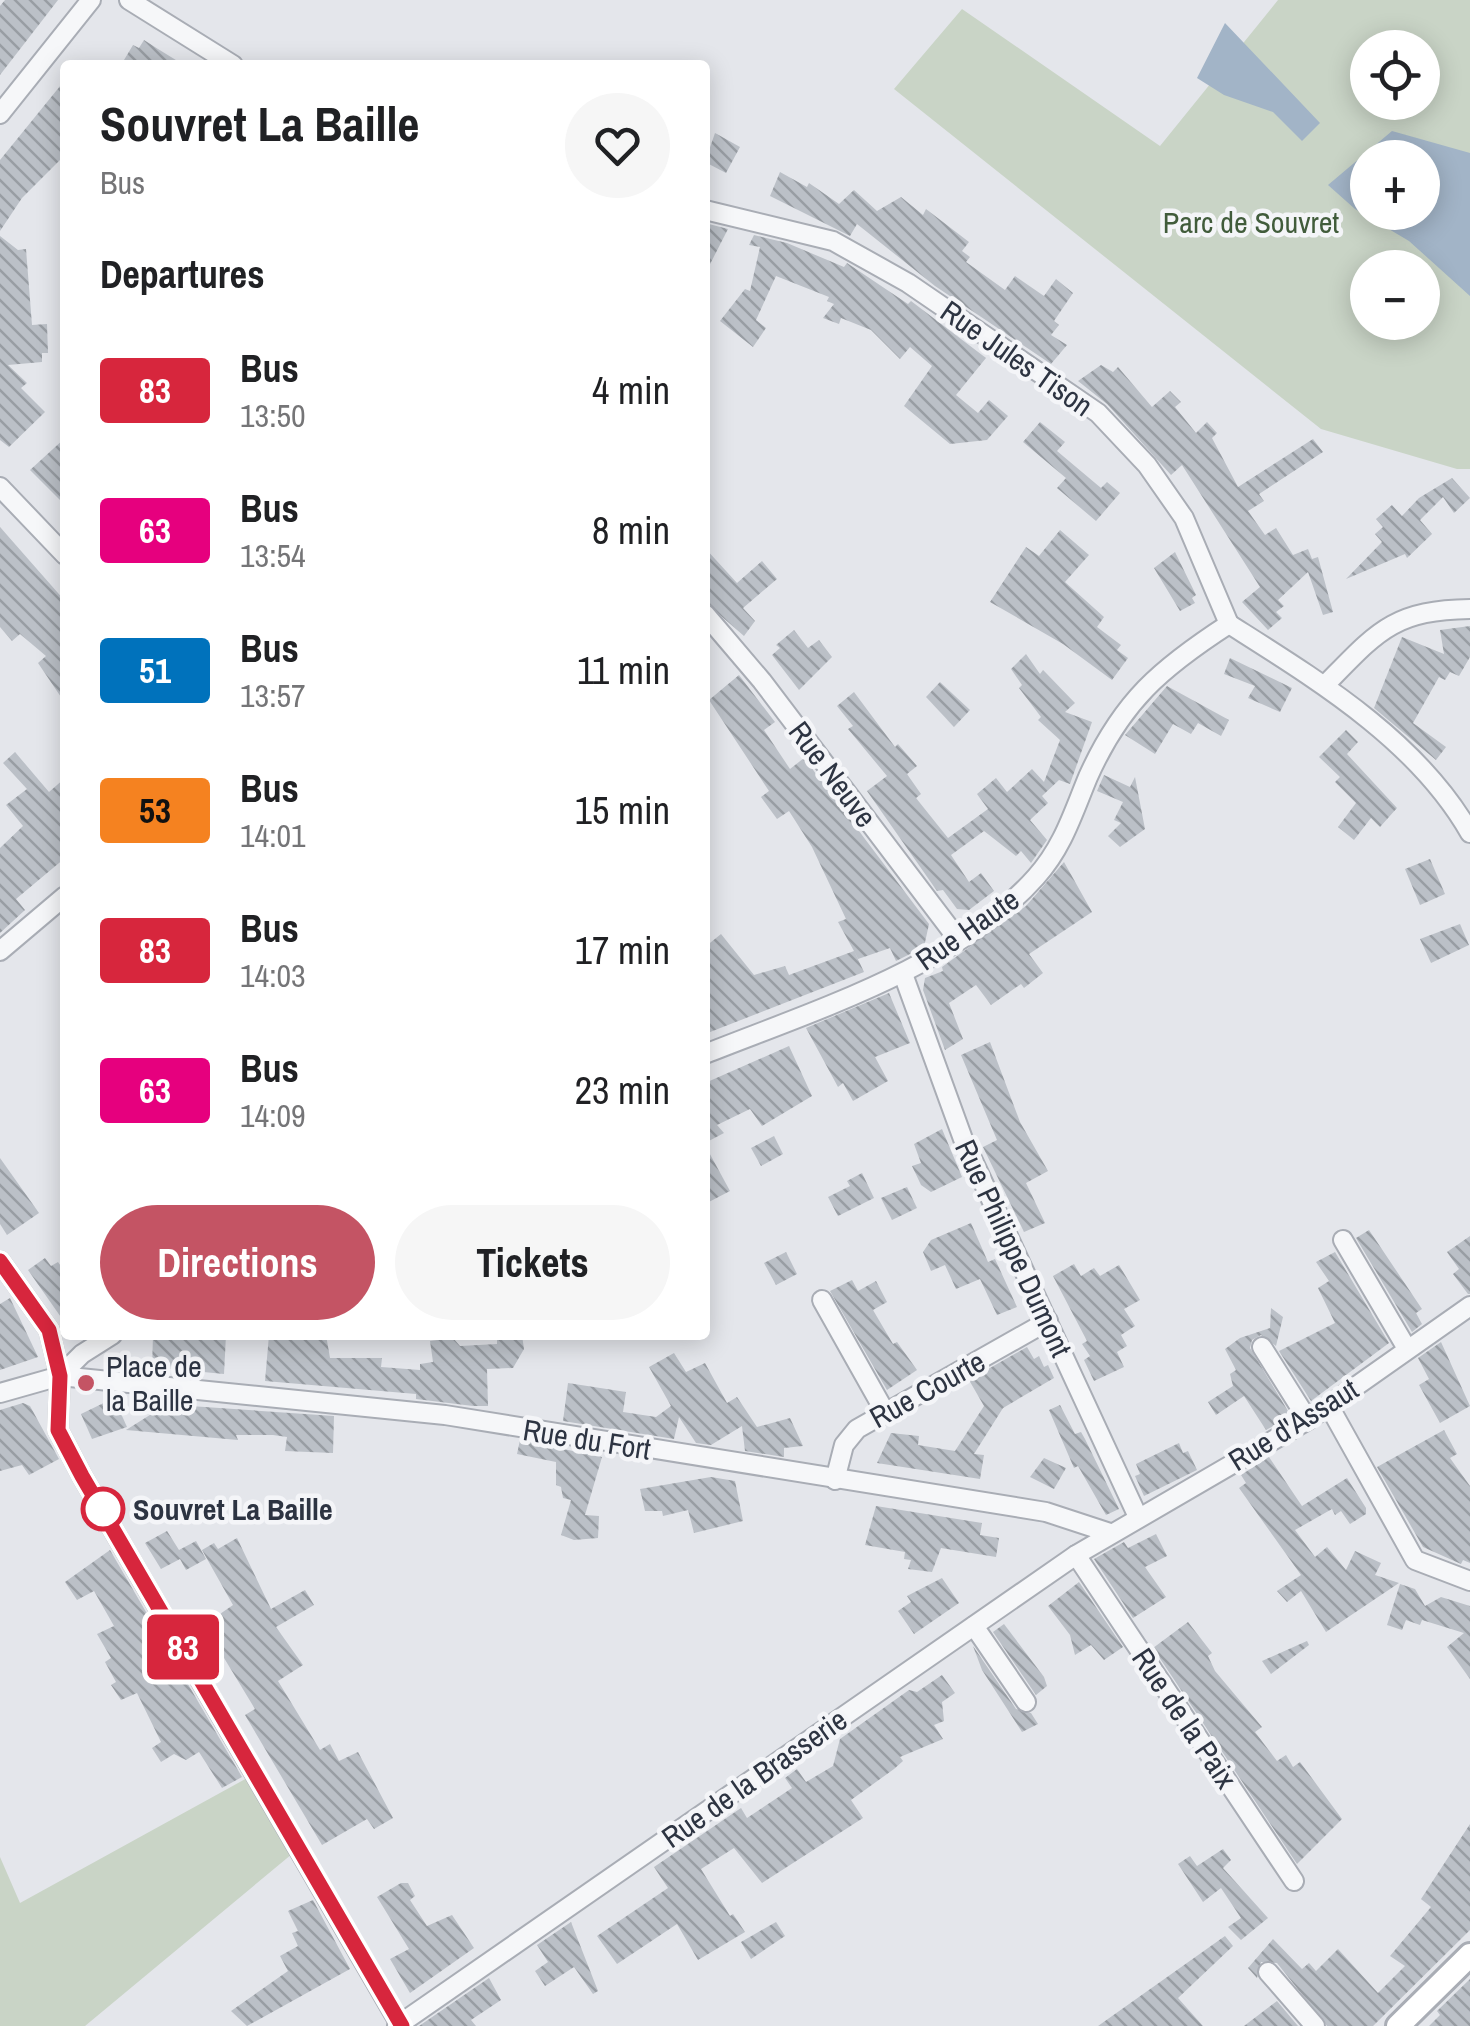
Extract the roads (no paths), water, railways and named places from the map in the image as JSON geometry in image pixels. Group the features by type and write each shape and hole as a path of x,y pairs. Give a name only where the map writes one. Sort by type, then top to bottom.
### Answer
{"main road":[{"path":"1398,2026 1470,1955"}],"street":[{"path":"0,114 91,0"},
{"path":"138,2 225,60"},
{"name":"Rue Jules Tison","path":"710,211 760,220 833,241 908,283 1098,413 1147,465 1184,518 1229,624"},
{"path":"0,486 60,550"},
{"path":"1326,684 1380,628 1418,614 1470,610"},
{"name":"Rue Neuve","path":"710,620 762,680 958,938"},
{"path":"1229,624 1326,684 1419,768 1470,833"},
{"name":"Rue Haute","path":"710,1052 903,974 998,914 1037,877 1064,840 1089,775 1121,716 1162,668 1229,624"},
{"path":"0,951 60,900"},
{"name":"Rue Philippe Dumont","path":"903,974 963,1139 1138,1517"},
{"path":"1342,1240 1406,1347"},
{"path":"0,1261 49,1330 60,1376 58,1430 82,1476 399,2025"},
{"path":"822,1300 885,1412"},
{"name":"Rue d'Assaut","path":"1110,1533 1308,1420 1406,1347 1470,1306"},
{"name":"Rue Courte","path":"835,1480 844,1444 857,1429 1048,1321"},
{"path":"0,1392 60,1376 82,1354 104,1340"},
{"path":"1262,1347 1308,1420"},
{"name":"Rue du Fort","path":"60,1376 445,1415 1046,1512 1110,1533"},
{"path":"1329,1406 1416,1560 1470,1581"},
{"name":"Rue de la Brasserie","path":"399,2025 1110,1533"},
{"name":"Rue de la Paix","path":"1076,1555 1294,1882"},
{"path":"974,1626 1026,1702"},
{"path":"1268,1972 1314,2026"}],"water":[{"path":"1225,23 1320,123 1302,141 1273,112 1224,95 1197,78"},
{"path":"1392,131 1424,140 1381,140"},
{"path":"1440,145 1470,153 1470,296 1440,269 1440,250 1419,250 1390,230 1440,230"},
{"path":"1350,166 1350,205 1328,185"}],"place":[{"name":"Place de la Baille","path":"86,1383"},
{"name":"Souvret La Baille","path":"103,1509"}],"park label":[{"name":"Parc de Souvret","path":"1251,222"}]}
